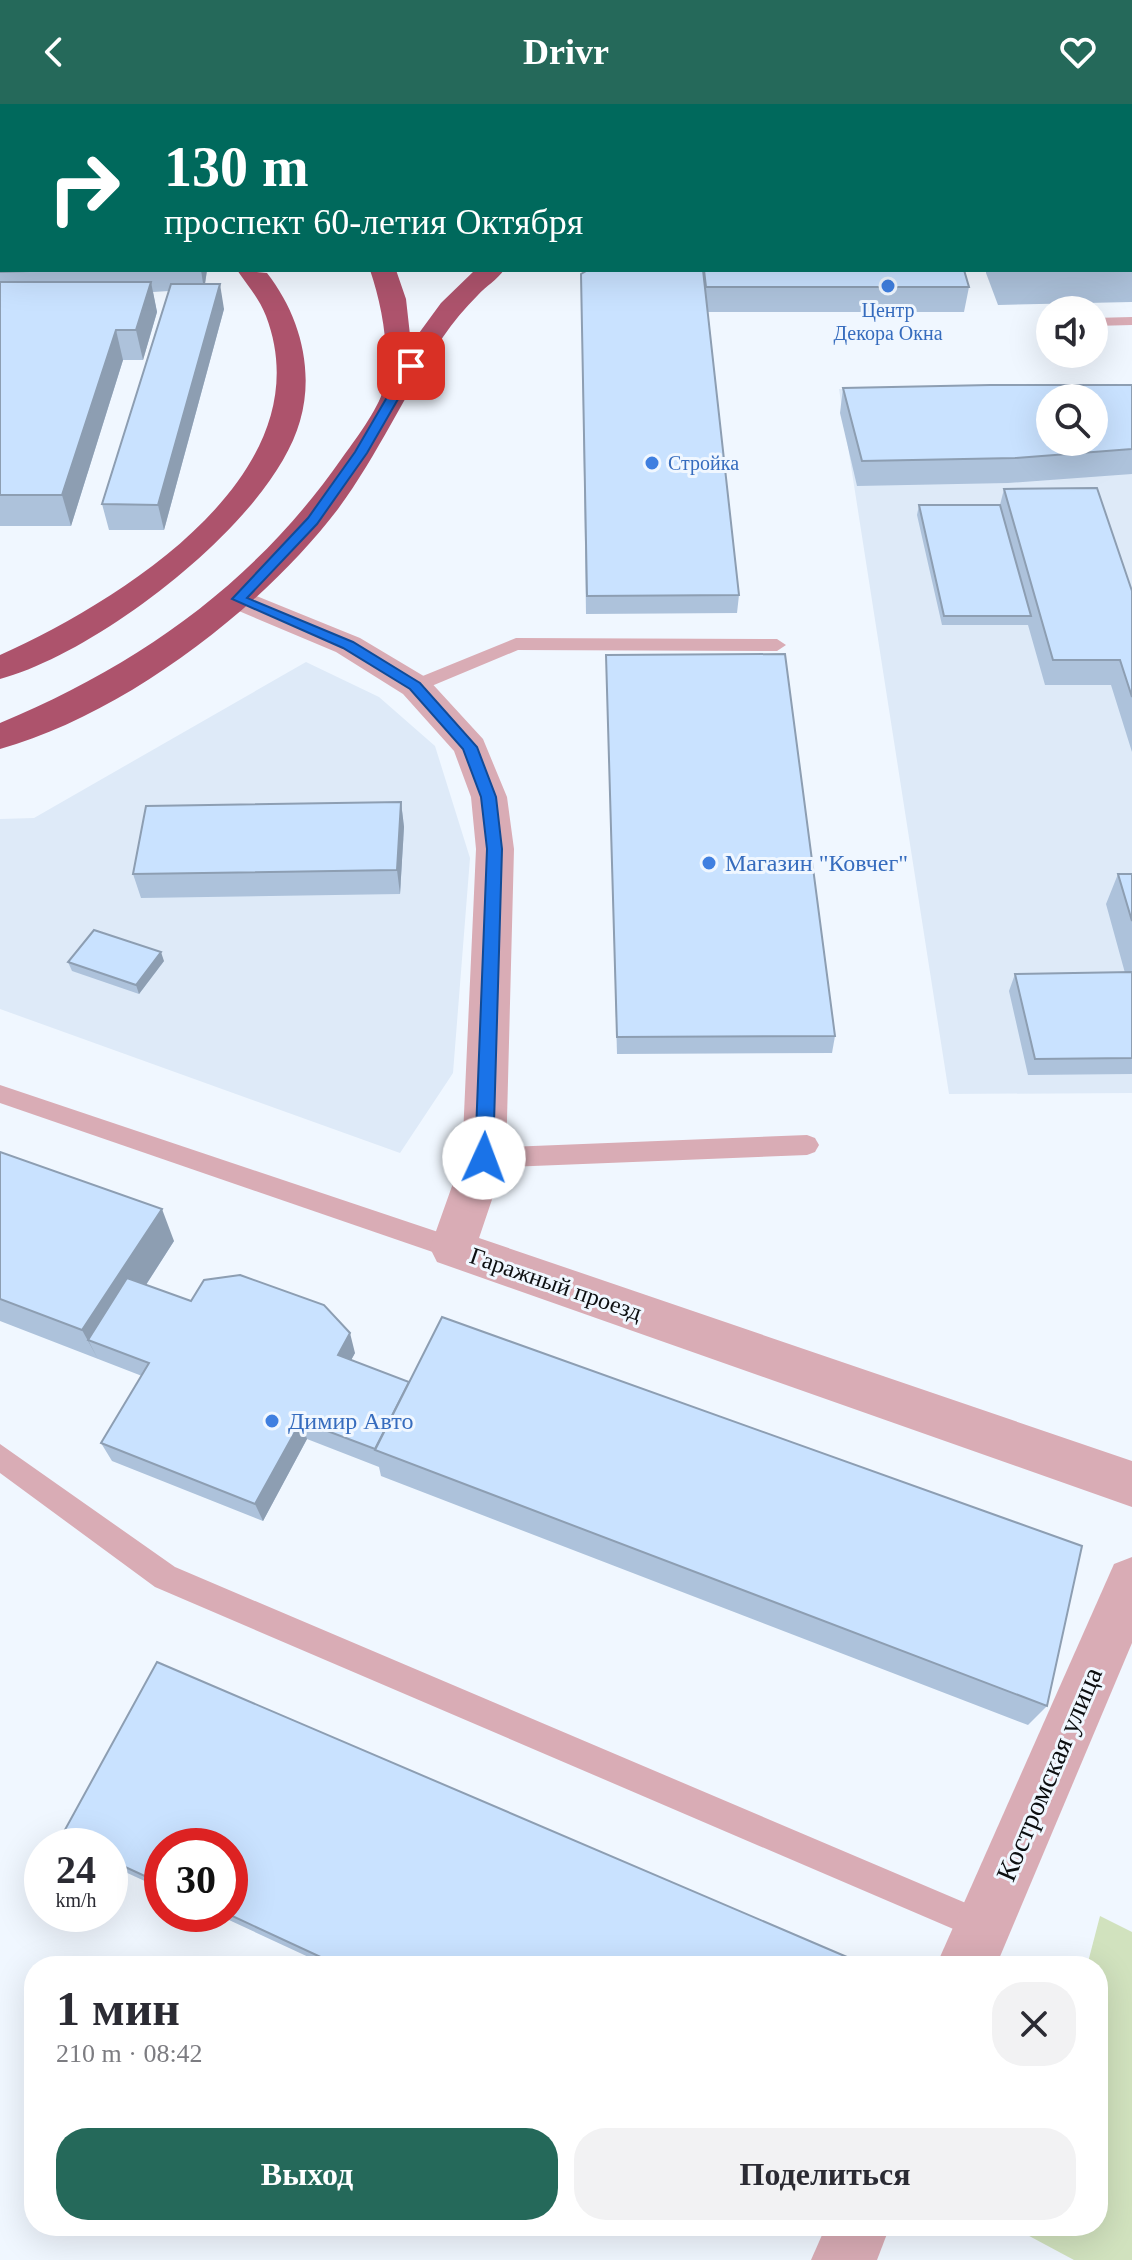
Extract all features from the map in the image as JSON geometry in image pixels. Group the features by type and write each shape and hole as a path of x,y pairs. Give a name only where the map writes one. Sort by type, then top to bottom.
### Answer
{"highway":[{"path":"0,668 44,650 122,602 191,549 249,489 284,428 292,371 284,322 252,272"},
{"path":"384,272 391,290 400,336 396,389"},
{"path":"0,737 71,709 174,650 239,599 312,521 361,453 396,389 442,320 476,281 488,272"}],"street":[{"name":"Гаражный проезд","path":"239,599 348,645 415,686 470,747 489,797 495,849 484,1158 453,1248 1132,1484"},
{"name":"Костромская улица","path":"974,1946 1132,1582"},
{"path":"844,2260 854,2236"}],"lane":[{"path":"1108,322 1132,321"},
{"path":"415,686 516,644 777,645"},
{"path":"0,1094 453,1248"},
{"path":"484,1158 807,1145"},
{"path":"0,1457 165,1577 974,1946"}],"shaded area":[{"path":"1036,388 1036,456 1108,456 1108,388 1132,388 1132,1093 949,1094 839,389"},
{"path":"306,662 379,697 435,746 470,858 453,1073 400,1153 0,1009 0,819 34,818"}],"green space":[{"path":"1100,1916 1132,1932 1132,2260 1074,2260 1029,2236 1108,2236 1108,1956 1090,1956"}],"building":[{"name":"Стройка","path":"703,272 739,595 587,596 581,274"},
{"path":"704,272 965,272 969,287 706,287"},
{"path":"0,282 151,282 136,330 116,330 62,495 0,495"},
{"path":"171,284 220,284 158,505 102,504"},
{"path":"1036,385 1036,456 1041,456 862,461 843,388"},
{"path":"1108,385 1132,385 1132,449 1108,451"},
{"path":"1097,488 1132,591 1132,697 1120,660 1053,660 1004,489"},
{"path":"919,505 1000,505 1031,616 944,616"},
{"name":"Магазин \"Ковчег\"","path":"785,654 835,1036 617,1037 606,655"},
{"path":"401,802 397,870 133,874 146,806"},
{"path":"1118,874 1132,874 1132,921"},
{"path":"94,930 161,952 136,985 68,962"},
{"path":"1132,972 1132,1058 1035,1059 1015,974"},
{"path":"0,1152 162,1209 82,1330 0,1299"},
{"name":"Димир Авто","path":"240,1275 324,1305 350,1333 338,1355 409,1382 375,1449 301,1421 255,1504 101,1443 149,1363 88,1340 127,1278 191,1301 204,1280"},
{"path":"442,1317 1082,1546 1047,1706 375,1450"},
{"path":"157,1662 845,1956 318,1956 248,1923 248,1828 144,1828 144,1876 128,1868 128,1828 66,1828"}],"place":[{"name":"Центр Декора Окна","path":"888,286"},
{"name":"Стройка","path":"652,463"},
{"name":"Магазин \"Ковчег\"","path":"709,863"},
{"name":"Димир Авто","path":"272,1421"}],"route":[{"path":"411,366 361,453 312,521 239,599 348,645 415,686 444,714 470,747 489,797 495,849 484,1158"}]}
